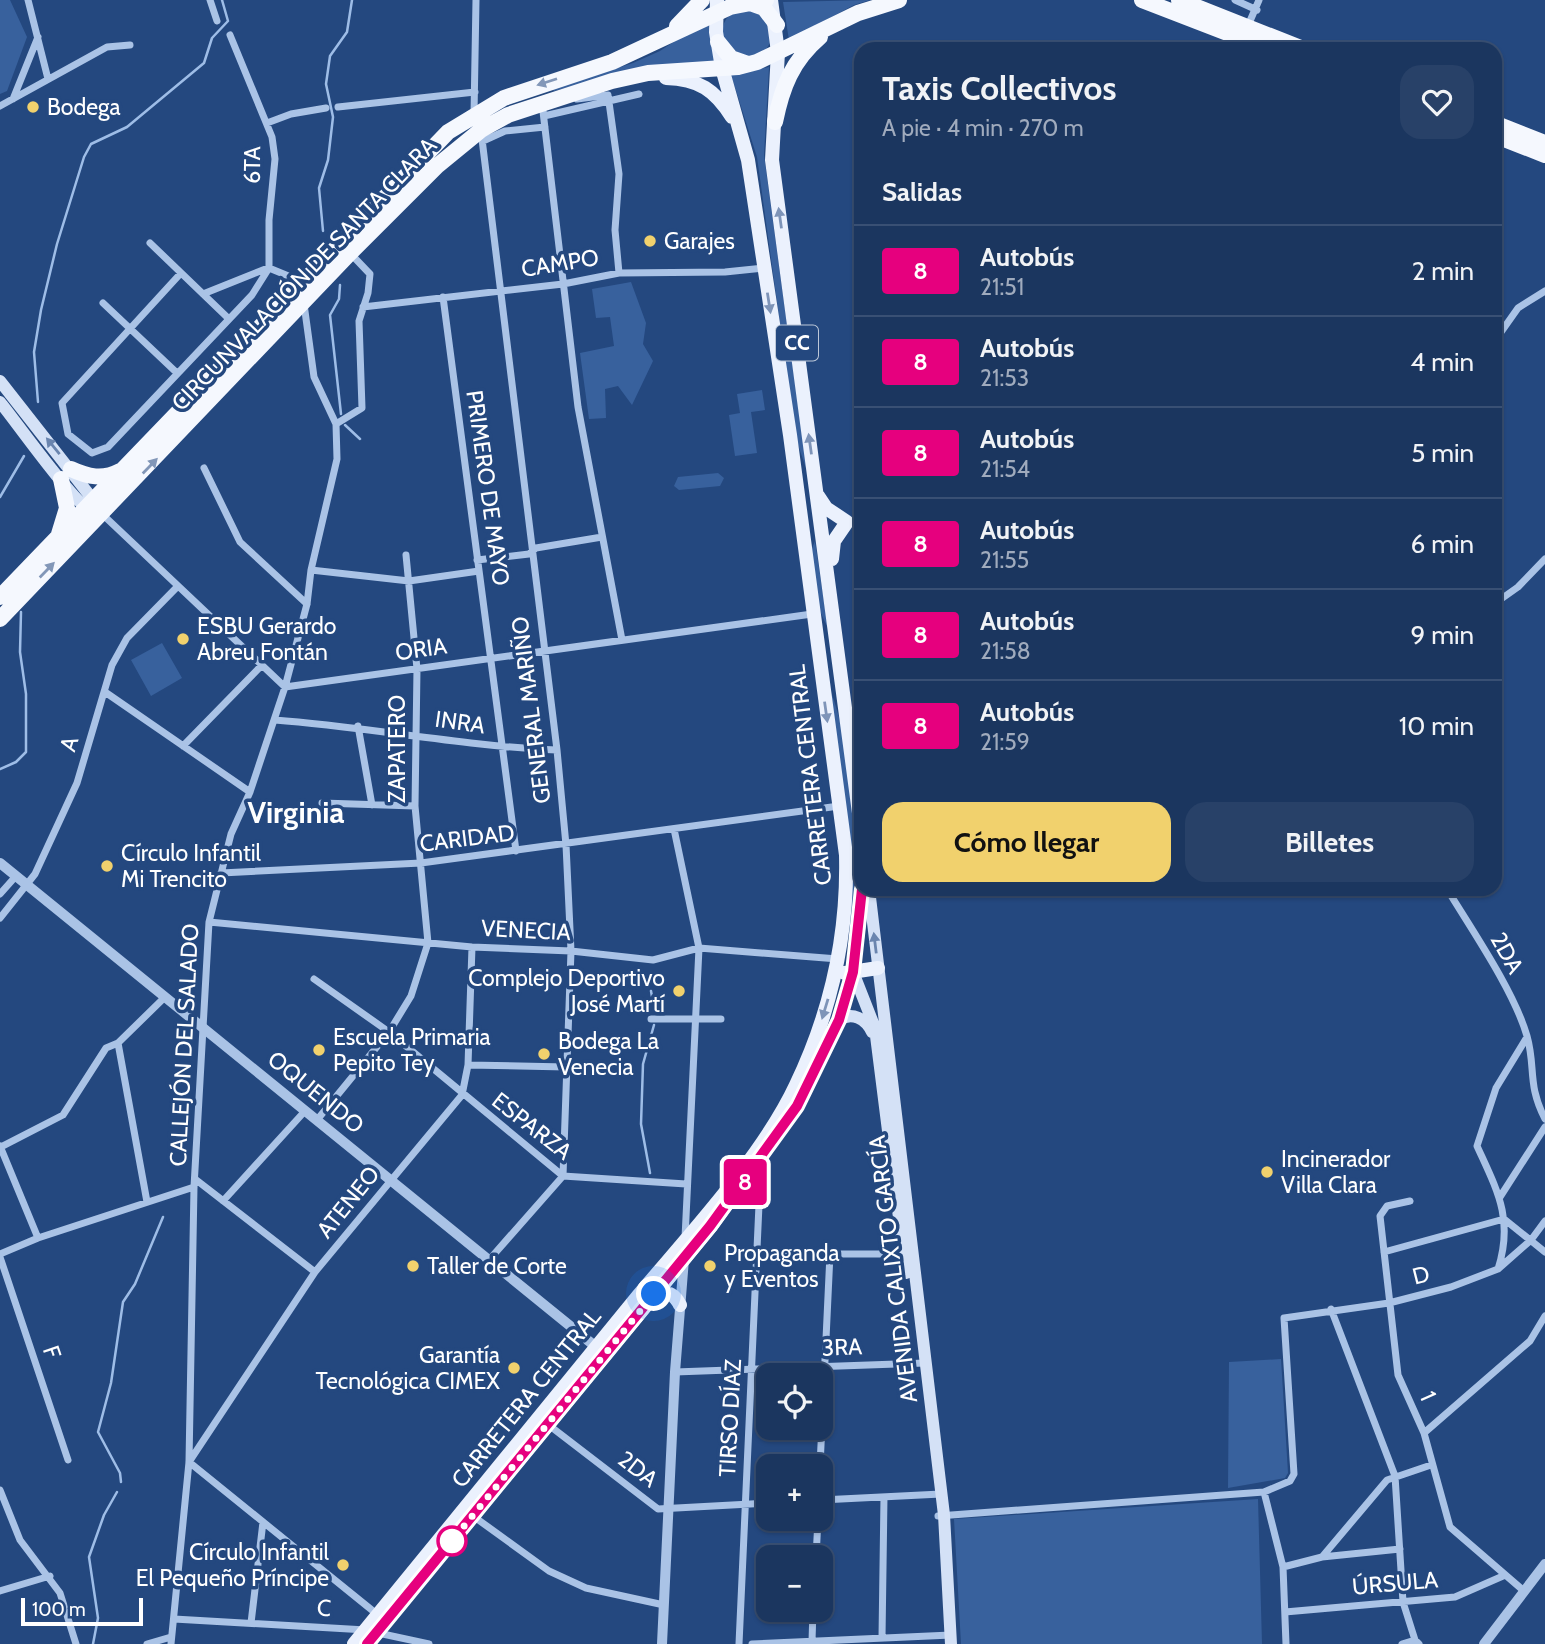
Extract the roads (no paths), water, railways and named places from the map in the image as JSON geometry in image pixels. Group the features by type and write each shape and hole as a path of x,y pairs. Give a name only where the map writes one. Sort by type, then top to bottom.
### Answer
{"highway":[{"path":"664,39 702,0"},
{"name":"CIRCUNVALACIÓN DE SANTA CLARA","path":"0,619 127,466 425,153 474,114 504,98 612,62 664,39 716,6 766,0"},
{"name":"CIRCUNVALACIÓN DE SANTA CLARA","path":"0,597 56,540 94,507 304,304 437,166 508,115 543,109 623,78 660,71 722,68 754,63 834,24 899,0"},
{"path":"1142,0 1243,38 1265,42"},
{"path":"1179,0 1243,38"},
{"path":"742,4 764,8 777,29 771,50 754,63 731,58 717,37 724,14 742,4"},
{"path":"775,122 792,68 799,56 834,24"},
{"path":"1502,125 1545,143"},
{"path":"1502,138 1545,155"},
{"path":"56,540 67,508 66,474 104,477 127,466"}],"main road":[{"name":"CARRETERA CENTRAL","path":"771,0 778,52 772,160 854,775"},
{"name":"CARRETERA CENTRAL","path":"716,6 722,68 748,160 764,268 840,806 846,855 847,900 825,1035 793,1103 761,1160 741,1179"},
{"path":"623,78 654,77 695,81 714,92 740,130"},
{"path":"0,381 66,474"},
{"path":"0,402 94,507"},
{"path":"816,491 827,508 847,522 832,547 834,583 830,594"},
{"path":"801,523 820,520"},
{"path":"812,614 825,628 834,681 846,715"},
{"name":"CARRETERA CENTRAL","path":"825,1035 839,1020 853,972 862,896"},
{"name":"AVENIDA CALIXTO GARCÍA","path":"870,896 908,1254"},
{"path":"847,900 845,950 853,972"},
{"path":"835,979 853,972 878,968"},
{"name":"AVENIDA CALIXTO GARCÍA","path":"853,972 875,1028 908,1254 941,1516 947,1639"},
{"path":"839,1020 849,1016 864,1020 877,1046"},
{"name":"CARRETERA CENTRAL","path":"650,1291 684,1258 706,1222 741,1179 793,1103"},
{"name":"CARRETERA CENTRAL","path":"354,1644 375,1628 650,1291 685,1240 706,1222"},
{"path":"650,1291 668,1291 676,1296 680,1305"}],"street":[{"path":"28,0 48,79"},
{"path":"210,0 217,21"},
{"path":"474,114 476,0"},
{"path":"1235,0 1257,10"},
{"path":"1243,38 1259,0"},
{"name":"6TA","path":"230,35 267,123 275,159 268,220 269,268"},
{"path":"13,99 38,36"},
{"path":"0,106 107,47 130,46"},
{"path":"338,107 475,92"},
{"path":"608,101 639,94"},
{"path":"619,273 615,230 619,174 608,95 543,109 578,407 622,640"},
{"path":"267,123 291,114 326,108"},
{"path":"482,136 545,127"},
{"name":"GENERAL MARIÑO","path":"482,136 557,750 566,845 571,951 563,1176"},
{"path":"150,243 228,318"},
{"path":"336,424 362,408 359,321 368,293 370,274 351,253"},
{"path":"181,273 62,403 68,434 92,453 108,447 252,295 269,268"},
{"path":"203,294 269,268 303,282"},
{"name":"CAMPO","path":"363,307 563,284 619,273 725,272 764,268"},
{"path":"1502,331 1518,308 1545,290"},
{"name":"PRIMERO DE MAYO","path":"443,297 516,851"},
{"path":"103,303 177,373"},
{"name":"CALLEJÓN DEL SALADO","path":"171,1641 189,1462 195,1183 201,1026 209,922 231,834 250,792 285,687 307,604 311,570 337,459 336,424 314,377 304,304"},
{"path":"204,468 240,542 307,604"},
{"path":"94,507 285,687"},
{"path":"478,560 603,537"},
{"name":"ZAPATERO","path":"406,555 417,669 415,806 428,943"},
{"path":"1502,598 1518,587 1545,559"},
{"path":"311,570 409,581 479,571"},
{"name":"A","path":"0,918 27,885 77,783 112,665 127,638 178,586"},
{"name":"ORIA","path":"285,687 812,614"},
{"path":"183,746 262,665"},
{"path":"105,692 250,792"},
{"name":"INRA","path":"275,720 358,726 504,747 557,750"},
{"path":"358,726 372,805"},
{"path":"322,803 415,806"},
{"name":"CARIDAD","path":"221,873 421,863 840,806"},
{"path":"662,1644 699,948 674,829"},
{"name":"OQUENDO","path":"0,863 601,1351"},
{"path":"0,894 16,876"},
{"name":"2DA","path":"1451,896 1499,977 1527,1036 1534,1097 1545,1119"},
{"name":"VENECIA","path":"209,922 472,947 571,951 653,960 699,948 839,960"},
{"path":"317,1120 390,1032 411,996 428,943"},
{"name":"ATENEO","path":"189,1462 315,1272 462,1095 468,1065 472,947"},
{"name":"ESPARZA","path":"314,979 390,1032 462,1095 563,1176 686,1184"},
{"path":"38,1238 0,1146 63,1115 106,1048 118,1043 165,997"},
{"path":"651,1019 695,1017 721,1020"},
{"path":"1498,1269 1507,1243 1504,1219 1500,1197 1477,1146 1496,1088 1527,1036"},
{"path":"118,1043 148,1202"},
{"path":"468,1065 566,1067"},
{"path":"223,1201 305,1111"},
{"path":"1500,1197 1545,1127"},
{"name":"TIRSO DÍAZ","path":"739,1644 761,1160"},
{"path":"489,1260 563,1176"},
{"path":"741,1179 760,1194"},
{"path":"0,1256 38,1238 148,1202 195,1183 223,1201 315,1272"},
{"name":"1","path":"1410,1201 1387,1206 1380,1216 1398,1375 1424,1433 1450,1527 1503,1576 1524,1591"},
{"path":"685,1208 689,1215 706,1222"},
{"path":"1504,1219 1545,1252"},
{"path":"1384,1252 1504,1219"},
{"name":"D","path":"1264,1492 1290,1481 1294,1474 1284,1318 1331,1309 1389,1303 1451,1287 1498,1269 1531,1241 1545,1221"},
{"path":"757,1254 908,1254"},
{"path":"825,1363 830,1254"},
{"name":"F","path":"0,1256 68,1460"},
{"path":"1331,1309 1395,1476 1403,1602 1417,1642 1402,1644"},
{"path":"1424,1433 1530,1341 1545,1316"},
{"name":"3RA","path":"833,1367 922,1364"},
{"name":"3RA","path":"675,1372 756,1370"},
{"name":"2DA","path":"544,1421 658,1509 756,1504"},
{"path":"189,1462 264,1522 375,1628"},
{"path":"1322,1557 1387,1480 1431,1465"},
{"path":"0,1490 20,1540 50,1576 67,1612 76,1644"},
{"path":"941,1516 1264,1492 1283,1567 1286,1644"},
{"path":"833,1499 938,1494"},
{"path":"882,1638 884,1497"},
{"path":"469,1512 549,1572 586,1588 664,1605"},
{"path":"251,1623 264,1522"},
{"path":"1283,1567 1322,1557 1400,1549"},
{"path":"1484,1644 1545,1564"},
{"path":"0,1591 50,1576"},
{"name":"ÚRSULA","path":"1285,1612 1455,1597 1503,1576"},
{"name":"C","path":"174,1619 375,1628 429,1644"},
{"path":"812,1641 813,1622"},
{"path":"752,1644 882,1638 947,1639"},
{"path":"147,1644 171,1641"}],"waterway":[{"path":"38,402 34,352 41,310 57,244 84,157 91,144 127,127 204,63 212,38 228,21 222,0"},
{"path":"323,231 319,188 328,160 333,117 326,84 330,56 347,32 352,0"},
{"path":"340,285 339,299 330,315 341,414"},
{"path":"345,425 360,439"},
{"path":"0,497 24,456"},
{"path":"0,769 16,762 26,752 26,694 20,652 21,612"},
{"path":"651,991 654,1008"},
{"path":"650,1173 641,1124 643,1064 654,1025"},
{"path":"121,1482 120,1473 98,1432 111,1383 123,1302 135,1284 163,1217"},
{"path":"93,1644 98,1618 89,1557 104,1515 117,1492"}],"place":[{"name":"Bodega","path":"33,107"},
{"name":"Garajes","path":"650,241"},
{"name":"ESBU Gerardo Abreu Fontán","path":"183,639"},
{"name":"Círculo Infantil Mi Trencito","path":"107,866"},
{"name":"Complejo Deportivo José Martí","path":"679,991"},
{"name":"Escuela Primaria Pepito Tey","path":"319,1050"},
{"name":"Bodega La Venecia","path":"544,1054"},
{"name":"Incinerador Villa Clara","path":"1267,1172"},
{"name":"Taller de Corte","path":"413,1266"},
{"name":"Propaganda y Eventos","path":"710,1266"},
{"name":"Garantía Tecnológica CIMEX","path":"514,1368"},
{"name":"Círculo Infantil El Pequeño Príncipe","path":"343,1565"}],"district":[{"name":"Virginia","path":"296,813"}]}
